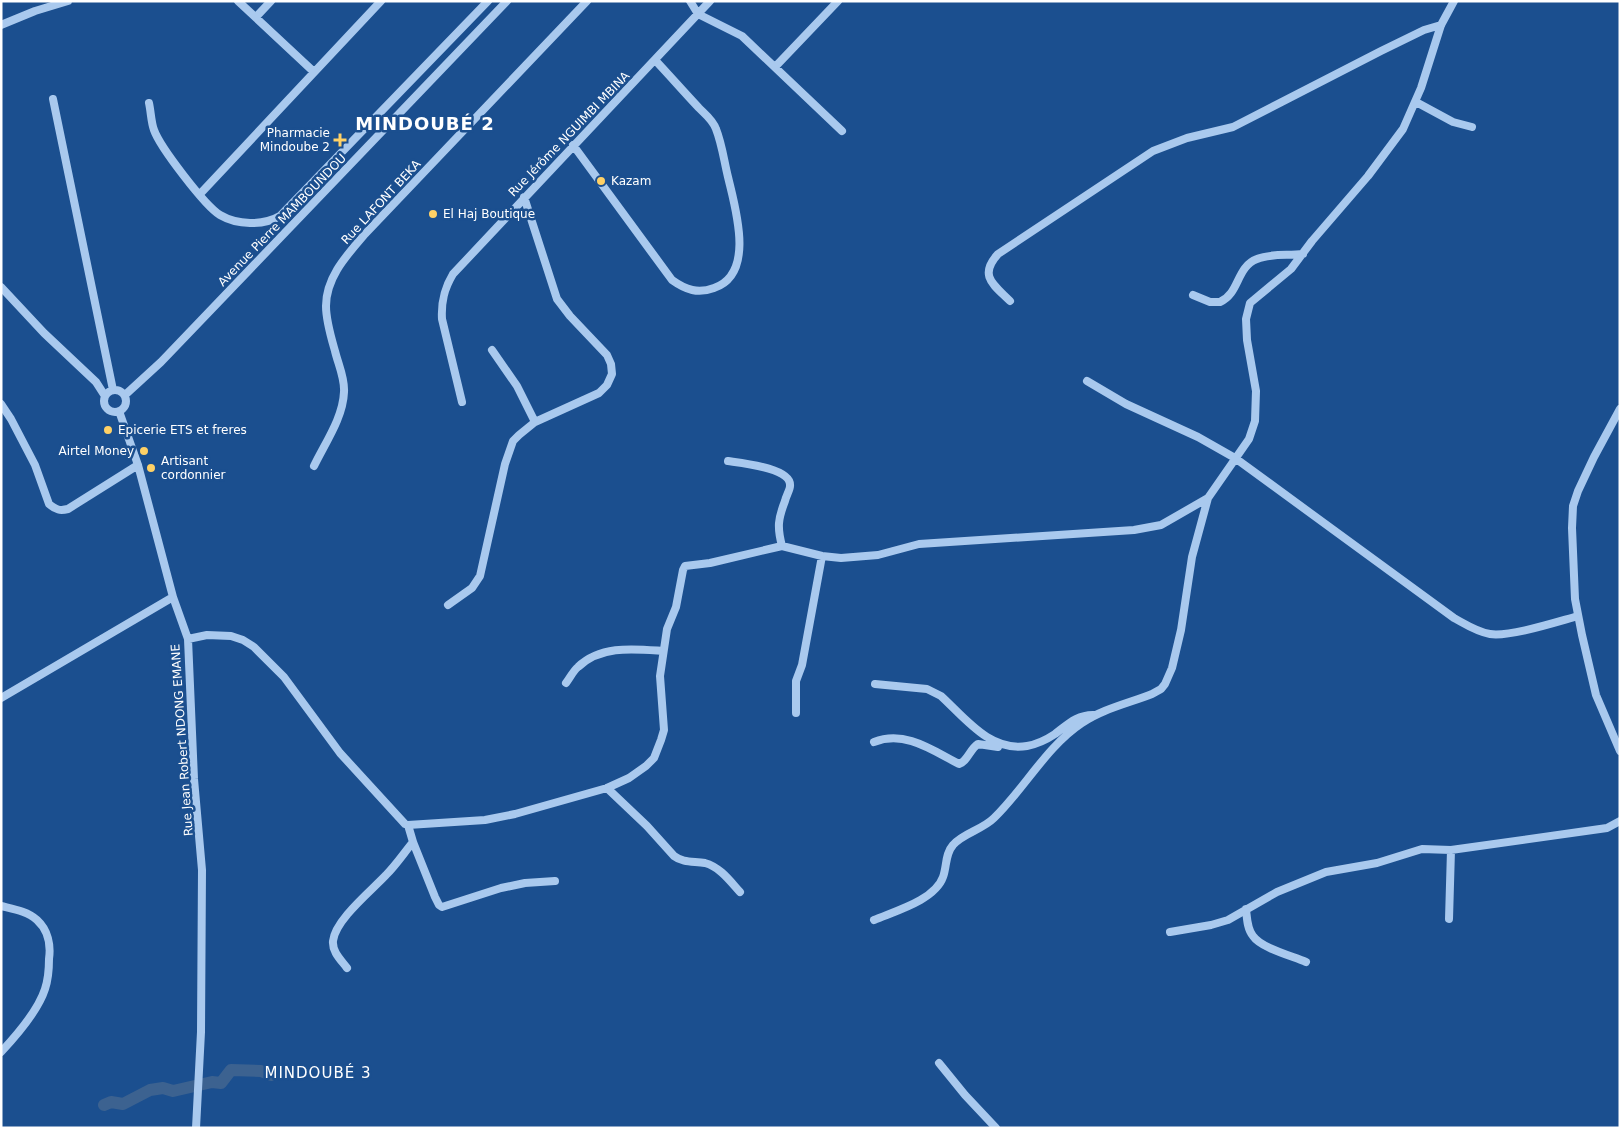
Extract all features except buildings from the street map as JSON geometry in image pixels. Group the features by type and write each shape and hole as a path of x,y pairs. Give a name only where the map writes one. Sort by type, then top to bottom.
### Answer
{"street":[{"path":"33,1 35,11"},
{"path":"1,25 35,11 68,1"},
{"path":"238,1 314,72"},
{"path":"256,17 271,1"},
{"path":"200,194 381,1"},
{"path":"149,103 157,137 171,159 219,214 241,222 261,223 273,220 280,216 488,1"},
{"name":"Avenue Pierre MAMBOUNDOU","path":"125,395 278,240 507,1"},
{"name":"Rue LAFONT BEKA","path":"314,466 338,417 344,394 344,384 326,306 330,285 336,271 365,234 587,1"},
{"path":"690,1 698,14 742,36 842,131"},
{"name":"Rue Jérôme NGUIMBI MBINA","path":"462,402 442,319 441,305 444,293 453,274 710,1"},
{"path":"775,67 838,1"},
{"path":"874,920 915,902 935,890 943,877 947,856 954,843 984,827 994,818 1063,739 1082,723 1095,715 1161,689 1170,674 1181,630 1192,557 1208,498 1252,432 1255,422 1256,391 1247,340 1246,311 1254,299 1285,276 1312,241 1368,176 1403,129 1416,102 1441,25 1454,1"},
{"path":"1010,301 993,285 989,278 988,270 990,263 998,254 1076,204 1138,160 1169,144 1197,135 1233,127 1373,55 1424,30 1441,25"},
{"path":"573,145 672,280 681,287 692,291 705,291 719,286 731,275 738,260 740,244 734,202 716,127 655,60"},
{"path":"53,99 113,390"},
{"path":"1416,102 1453,122 1472,127"},
{"path":"448,605 472,588 479,580 513,441 535,422 599,393 607,385 612,374 611,364 607,355 570,316 557,299 524,198"},
{"path":"1193,295 1210,302 1220,302 1233,291 1238,284 1242,270 1251,261 1272,255 1303,254"},
{"path":"1,287 44,333 96,382 105,396 104,402 106,407 114,412 119,411 125,406 125,395 120,390 113,390 105,396"},
{"path":"492,350 517,386 535,422"},
{"path":"1087,381 1126,404 1198,437 1235,458 1454,618 1480,631 1487,634 1505,634 1578,616"},
{"path":"1,404 12,419 35,465 49,504 54,509 61,511 68,509 138,465"},
{"path":"1620,409 1594,457 1573,506 1575,599 1578,616 1596,695 1620,751"},
{"name":"Rue Jean Robert NDONG EMANE","path":"119,411 138,465 173,597 188,639 194,779 202,870 201,1032 196,1128"},
{"path":"728,461 757,465 778,472 788,478 790,485 778,523 782,546"},
{"path":"408,825 485,820 515,814 607,788 629,778 646,766 654,758 661,740 664,720 660,676 663,651 667,629 676,607 685,566 782,546 822,556 850,557 878,554 919,544 1150,528 1168,521 1208,498"},
{"path":"796,712 796,681 802,665 822,556"},
{"path":"3,694 173,597"},
{"path":"188,639 207,635 231,636 244,640 254,647 284,677 346,759 398,818 408,825 435,897 442,907 501,888 525,883 555,881"},
{"path":"566,683 577,668 590,658 604,652 620,649 663,651"},
{"path":"875,684 926,689 941,696 977,730 1001,745 1013,747 1047,740 1075,719 1085,714 1095,715"},
{"path":"1610,726 1620,733"},
{"path":"874,742 883,738 901,738 922,745 959,764 964,762 972,748 978,744 999,747 1001,745"},
{"path":"607,788 679,860 706,864 713,867 724,874 740,892"},
{"path":"1170,932 1228,920 1277,892 1326,872 1377,863 1422,849 1451,850 1607,828 1620,821"},
{"path":"347,968 336,953 333,943 335,934 343,921 388,874 413,842"},
{"path":"1449,918 1451,850"},
{"path":"1,906 26,913 37,920 46,933 50,946 46,988 42,998 1,1052"},
{"path":"1246,909 1247,922 1253,936 1265,945 1306,962"},
{"path":"939,1063 965,1095 996,1128"}],"waterway":[{"path":"104,1105 111,1102 123,1104 150,1090 163,1088 173,1091 212,1082 221,1083 231,1070 261,1071 271,1075"}],"place":[{"name":"Pharmacie Mindoube 2","path":"340,140"},
{"name":"Kazam","path":"601,181"},
{"name":"El Haj Boutique","path":"433,214"},
{"name":"Epicerie ETS et freres","path":"108,430"},
{"name":"Airtel Money","path":"144,451"},
{"name":"Artisant cordonnier","path":"151,468"}],"district":[{"name":"MINDOUBÉ 2","path":"425,123"},
{"name":"MINDOUBÉ 3","path":"318,1073"}]}
